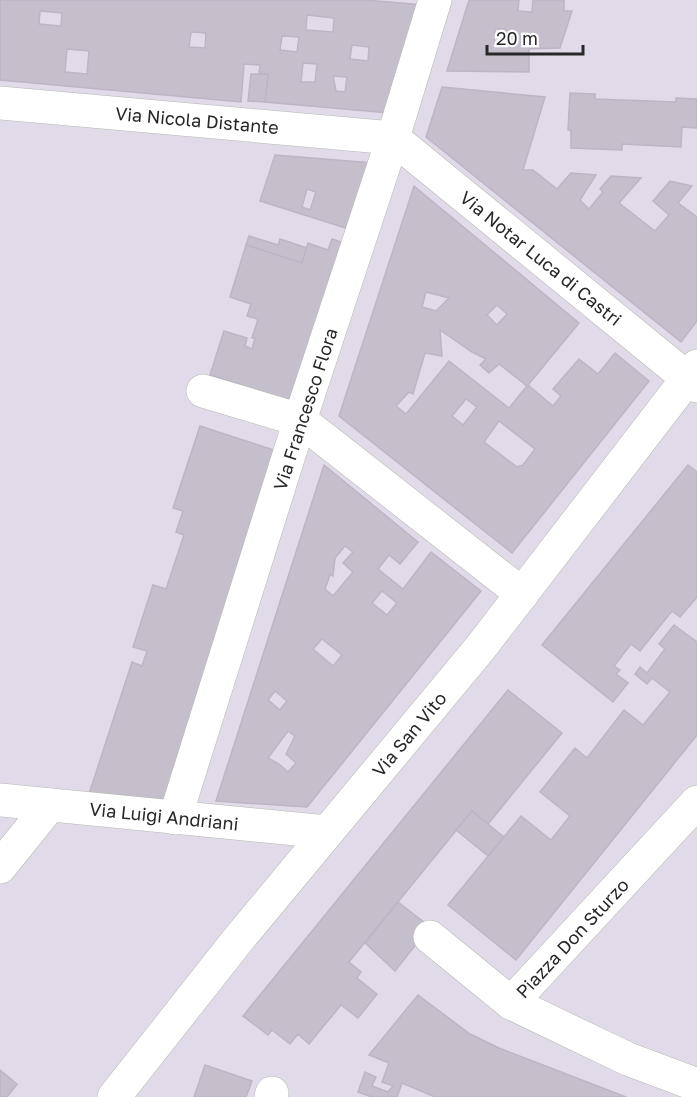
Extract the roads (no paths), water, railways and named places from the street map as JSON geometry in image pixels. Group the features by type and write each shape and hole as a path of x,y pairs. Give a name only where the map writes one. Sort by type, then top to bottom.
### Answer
{"street":[{"name":"Via Francesco Flora","path":"175,818 435,0"},
{"name":"Via Nicola Distante","path":"0,103 393,138"},
{"name":"Via Notar Luca di Castri","path":"393,138 694,377"},
{"name":"Via San Vito","path":"114,1097 522,594 694,377"},
{"path":"203,391 300,420 522,594"},
{"name":"Via Luigi Andriani","path":"0,800 327,832"},
{"name":"Piazza Don Sturzo","path":"694,1089 512,1003 697,802"},
{"path":"0,867 51,805"},
{"path":"430,937 512,1003"}]}
